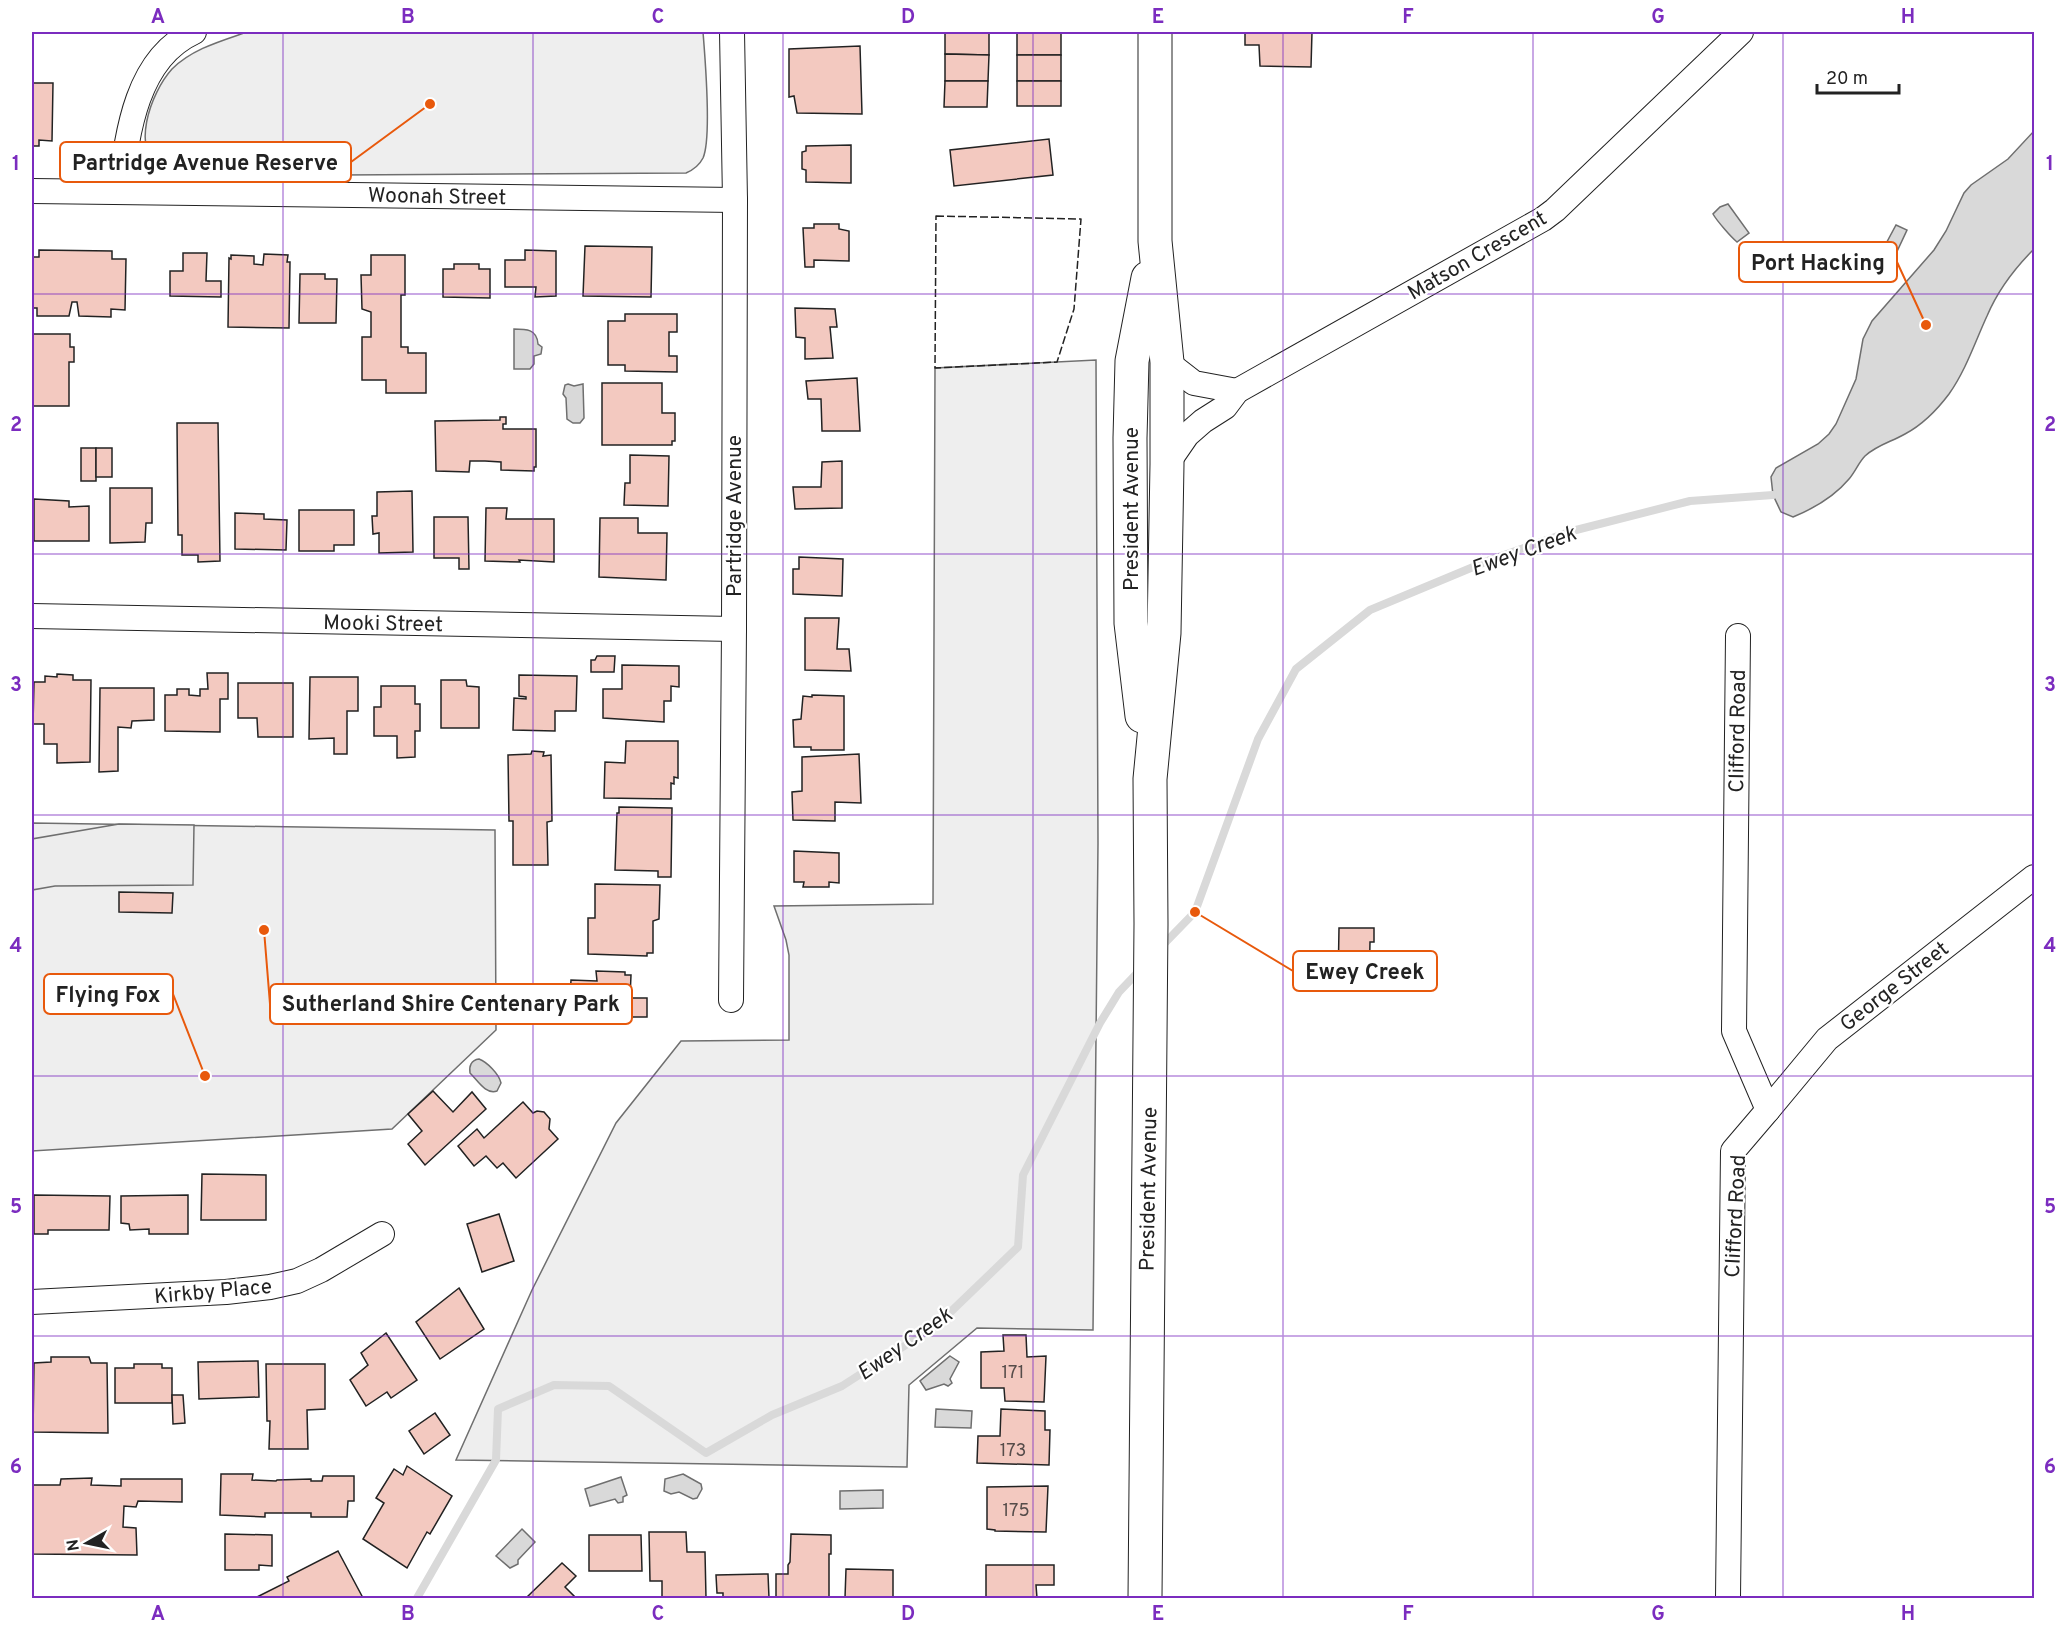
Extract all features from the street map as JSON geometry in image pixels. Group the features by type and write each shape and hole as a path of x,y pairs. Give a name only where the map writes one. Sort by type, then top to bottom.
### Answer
{"main road":[{"name":"President Avenue","path":"1145,1599 1151,924 1150,779 1164,633 1167,464 1167,362 1155,241 1155,32"},
{"name":"President Avenue","path":"1150,779 1131,623 1130,438 1132,361 1155,241"}],"street":[{"path":"120,192 129,134 141,91 156,65 170,48 194,32"},
{"name":"Partridge Avenue","path":"731,1000 735,200 732,32"},
{"name":"Matson Crescent","path":"1167,464 1187,435 1203,421 1225,408 1237,391 1543,219 1555,210 1741,32"},
{"name":"Woonah Street","path":"32,191 735,200"},
{"path":"1167,362 1194,383 1237,391"},
{"name":"Mooki Street","path":"32,616 734,629"},
{"name":"Clifford Road","path":"1728,1599 1733,1151 1768,1110 1734,1031 1738,636"},
{"name":"George Street","path":"1768,1110 1827,1039 2034,877"},
{"name":"Kirkby Place","path":"32,1302 226,1292 270,1287 297,1281 321,1270 382,1234"}],"shaded area":[{"path":"247,32 703,32 707,116 706,148 700,163 686,173 183,176 164,172 153,163 147,151 145,137 151,107 164,79 188,56 207,46"},
{"path":"2034,131 2034,249 1996,297 1955,385 1934,411 1917,426 1865,456 1849,479 1830,497 1793,517 1781,512 1773,495 1771,477 1776,468 1818,444 1836,424 1856,379 1863,339 1872,321 1934,250 1964,193 1971,185 2008,159"},
{"path":"1728,204 1749,233 1737,242 1713,214 1720,207"},
{"path":"1896,225 1907,230 1893,260 1881,253"},
{"path":"514,329 533,333 542,347 541,354 534,356 534,364 530,369 514,369"},
{"path":"1096,360 1098,843 1093,1330 977,1328 909,1385 907,1467 456,1460 532,1290 616,1123 681,1041 789,1040 789,955 774,906 933,904 935,368"},
{"path":"583,384 584,418 580,423 573,423 567,419 566,398 563,394 565,385 574,386"},
{"path":"32,823 495,830 496,1030 392,1129 32,1151"},
{"path":"119,824 194,825 193,885 55,886 32,890 32,839"},
{"path":"479,1059 498,1076 501,1083 497,1091 486,1089 470,1073 471,1064"},
{"path":"950,1356 959,1362 950,1379 952,1383 948,1386 944,1384 926,1390 920,1381"},
{"path":"936,1409 972,1411 971,1428 935,1427"},
{"path":"683,1474 701,1484 702,1489 697,1498 693,1499 679,1492 671,1494 664,1491 665,1479"},
{"path":"621,1477 627,1495 623,1497 623,1502 618,1503 615,1499 590,1506 585,1489"},
{"path":"883,1490 883,1508 840,1509 840,1491"},
{"path":"522,1529 535,1542 518,1560 518,1564 510,1568 496,1556"}],"building":[{"path":"945,32 989,32 989,55 945,54"},
{"path":"1017,32 1061,32 1061,55 1017,55"},
{"path":"1245,32 1312,32 1311,67 1260,66 1259,45 1245,45"},
{"path":"860,46 862,114 797,113 794,96 789,97 789,49"},
{"path":"945,54 989,55 988,81 945,81"},
{"path":"1017,55 1061,55 1061,81 1017,81"},
{"path":"945,81 988,81 987,107 944,107"},
{"path":"1017,81 1061,81 1061,106 1017,106"},
{"path":"32,83 53,83 52,141 39,140 39,146 32,146"},
{"path":"1049,139 1053,175 954,186 950,150"},
{"path":"851,145 851,183 806,182 806,170 802,169 802,152 806,151 806,146"},
{"path":"814,224 839,224 839,229 849,231 849,261 814,260 814,267 805,267 803,228 814,228"},
{"path":"585,246 652,247 651,297 583,296"},
{"path":"39,250 112,251 112,259 126,259 125,310 111,309 111,317 79,316 77,302 72,302 69,316 37,316 37,308 32,308 32,257 39,257"},
{"path":"525,250 556,251 556,296 535,297 536,287 505,287 505,260 525,260"},
{"path":"183,253 207,253 206,281 221,281 221,297 170,296 170,271 183,271"},
{"path":"264,254 288,255 287,262 290,262 289,328 228,327 229,258 231,259 231,255 254,256 254,264 263,265"},
{"path":"371,255 405,255 405,295 401,295 401,347 408,347 408,353 426,353 426,393 386,393 386,380 362,380 362,337 371,337 371,312 362,309 361,275 371,275"},
{"path":"454,264 479,264 479,269 490,269 490,298 443,297 443,269 454,269"},
{"path":"300,274 325,274 325,279 337,279 336,323 299,323"},
{"path":"795,308 835,309 837,327 830,327 833,358 805,359 805,338 796,337"},
{"path":"625,314 677,314 677,332 669,332 669,356 677,356 677,372 625,371 625,365 608,365 608,321 625,321"},
{"path":"32,334 70,334 70,347 74,347 74,362 69,362 69,406 32,406"},
{"path":"857,378 860,431 822,431 821,399 808,399 806,381"},
{"path":"602,383 662,383 662,413 675,413 675,441 672,441 672,445 602,445"},
{"path":"500,417 506,417 503,429 536,429 536,467 534,471 501,470 501,462 470,461 469,472 436,471 435,421 500,420"},
{"path":"177,423 218,423 220,561 198,562 198,555 182,555 182,535 178,535"},
{"path":"81,448 96,448 96,481 81,481"},
{"path":"96,448 112,448 112,477 96,477"},
{"path":"630,455 669,456 668,506 624,505 625,483 630,483"},
{"path":"842,461 842,508 795,509 793,487 821,487 822,462"},
{"path":"110,488 152,488 152,523 146,523 145,542 110,543"},
{"path":"412,491 413,552 379,553 379,533 373,534 372,516 377,516 377,492"},
{"path":"34,499 69,501 69,507 89,506 89,541 34,541"},
{"path":"486,508 507,508 506,519 554,519 554,562 485,561"},
{"path":"299,510 354,510 354,545 334,545 334,551 299,551"},
{"path":"235,513 264,514 264,519 287,520 286,550 235,549"},
{"path":"434,517 468,517 469,569 459,569 459,558 434,558"},
{"path":"600,518 638,518 638,533 667,533 666,580 599,577"},
{"path":"799,557 843,559 842,596 793,594 793,569 799,569"},
{"path":"805,618 839,618 837,649 849,649 851,671 805,670"},
{"path":"597,656 615,656 614,672 591,672 591,660 595,660"},
{"path":"622,665 679,666 679,687 671,686 671,701 664,701 664,722 603,718 603,689 622,689"},
{"path":"207,673 228,673 228,699 220,699 220,732 165,731 165,695 177,695 177,689 189,689 189,695 200,696 200,689 208,689"},
{"path":"57,674 73,675 73,680 91,680 90,762 57,763 57,744 44,744 44,724 33,724 34,682 45,682 45,676 57,677"},
{"path":"519,675 577,676 576,711 555,711 555,731 513,730 514,698 526,699 526,697 519,696"},
{"path":"310,677 358,677 358,711 347,711 347,754 334,754 334,738 309,739"},
{"path":"441,680 466,680 467,686 479,687 479,728 441,728"},
{"path":"238,683 293,683 293,737 258,737 257,718 238,718"},
{"path":"381,686 415,686 415,704 420,704 420,731 415,731 415,757 397,758 397,736 374,736 374,707 381,707"},
{"path":"100,688 154,688 154,720 132,721 131,728 118,727 118,771 99,772"},
{"path":"812,695 844,696 844,750 811,750 811,747 794,747 793,720 801,719 803,696 812,697"},
{"path":"626,741 678,741 678,778 674,777 674,784 671,783 671,799 604,798 605,762 625,763"},
{"path":"532,751 544,752 543,756 551,755 552,821 547,822 548,865 513,865 513,821 509,821 508,755 531,754"},
{"path":"859,754 861,803 835,802 835,821 793,820 792,792 802,791 802,757"},
{"path":"619,807 672,808 671,877 658,877 658,871 615,870"},
{"path":"794,851 839,853 839,883 829,882 829,887 803,887 804,882 794,882"},
{"path":"595,884 660,885 659,919 653,921 653,953 647,953 647,956 588,954 588,918 595,918"},
{"path":"119,892 173,893 172,913 119,912"},
{"path":"1339,928 1374,928 1374,942 1370,942 1369,989 1338,986"},
{"path":"596,971 625,972 625,975 631,975 630,998 647,998 647,1017 626,1017 625,1021 548,1017 548,998 570,998 571,980 597,981"},
{"path":"433,1091 453,1112 472,1092 486,1109 425,1165 408,1144 422,1131 408,1114"},
{"path":"523,1102 533,1113 544,1112 550,1119 549,1129 558,1139 516,1178 503,1163 497,1168 486,1156 474,1166 458,1146 477,1129 484,1138"},
{"path":"202,1174 266,1175 266,1220 201,1220"},
{"path":"34,1195 110,1196 109,1230 48,1230 48,1234 34,1234"},
{"path":"188,1195 188,1234 149,1234 149,1229 130,1230 129,1224 121,1223 121,1196"},
{"path":"499,1214 514,1261 482,1272 467,1224"},
{"path":"459,1288 484,1329 440,1359 416,1322"},
{"path":"386,1333 417,1380 391,1398 387,1392 366,1406 350,1380 368,1365 361,1353"},
{"path":"1003,1335 1026,1335 1027,1357 1046,1356 1044,1402 1005,1401 1004,1388 981,1388 981,1352 1004,1351"},
{"path":"51,1357 89,1357 91,1363 107,1363 108,1433 33,1432 34,1363 51,1362"},
{"path":"258,1361 259,1397 199,1399 198,1362"},
{"path":"134,1364 162,1364 162,1368 172,1368 172,1403 115,1403 115,1368 134,1368"},
{"path":"266,1364 325,1364 325,1409 307,1410 308,1449 269,1449 270,1421 267,1421"},
{"path":"172,1395 183,1395 185,1423 173,1424"},
{"path":"1001,1409 1045,1411 1045,1430 1050,1430 1049,1465 977,1463 978,1436 1000,1436"},
{"path":"435,1413 450,1435 424,1454 409,1431"},
{"path":"407,1466 452,1496 430,1534 427,1532 407,1568 363,1539 384,1503 376,1498 394,1469 403,1475"},
{"path":"221,1474 253,1474 252,1480 276,1481 311,1479 311,1481 322,1481 323,1476 354,1476 354,1501 348,1501 347,1517 311,1517 311,1513 265,1513 265,1517 220,1515"},
{"path":"92,1478 91,1485 121,1486 121,1479 182,1479 182,1502 138,1501 136,1507 124,1506 123,1527 136,1528 137,1555 32,1554 32,1485 60,1485 61,1479"},
{"path":"1048,1486 1046,1532 987,1529 987,1487"},
{"path":"649,1532 686,1532 687,1552 705,1552 706,1598 662,1598 662,1581 650,1581"},
{"path":"225,1534 272,1535 272,1566 259,1565 259,1570 225,1570"},
{"path":"791,1534 831,1535 829,1598 776,1598 776,1574 788,1574"},
{"path":"589,1535 641,1535 642,1571 589,1571"},
{"path":"338,1551 363,1598 255,1598 289,1581 287,1577"},
{"path":"562,1563 576,1576 565,1587 574,1596 571,1598 526,1598"},
{"path":"986,1565 1054,1565 1054,1585 1036,1585 1037,1598 986,1598"},
{"path":"846,1569 893,1570 893,1598 845,1598"},
{"path":"768,1574 769,1598 723,1598 723,1593 717,1593 716,1575"}],"waterway":[{"name":"Ewey Creek","path":"1160,948 1195,912 1258,739 1296,669 1370,610 1490,560 1572,531 1690,501 1773,495"},
{"name":"Ewey Creek","path":"417,1598 496,1460 498,1409 554,1385 609,1386 706,1453 772,1415 842,1386 937,1325 1018,1247 1023,1175 1100,1023 1119,992 1141,969"}],"fence":[{"path":"936,216 1081,219 1074,309 1057,362 935,368 936,216"}],"place":[{"name":"Partridge Avenue Reserve","path":"430,104"},
{"name":"Port Hacking","path":"1926,325"},
{"name":"Ewey Creek","path":"1195,912"},
{"name":"Sutherland Shire Centenary Park","path":"264,930"},
{"name":"Flying Fox","path":"205,1076"}]}
